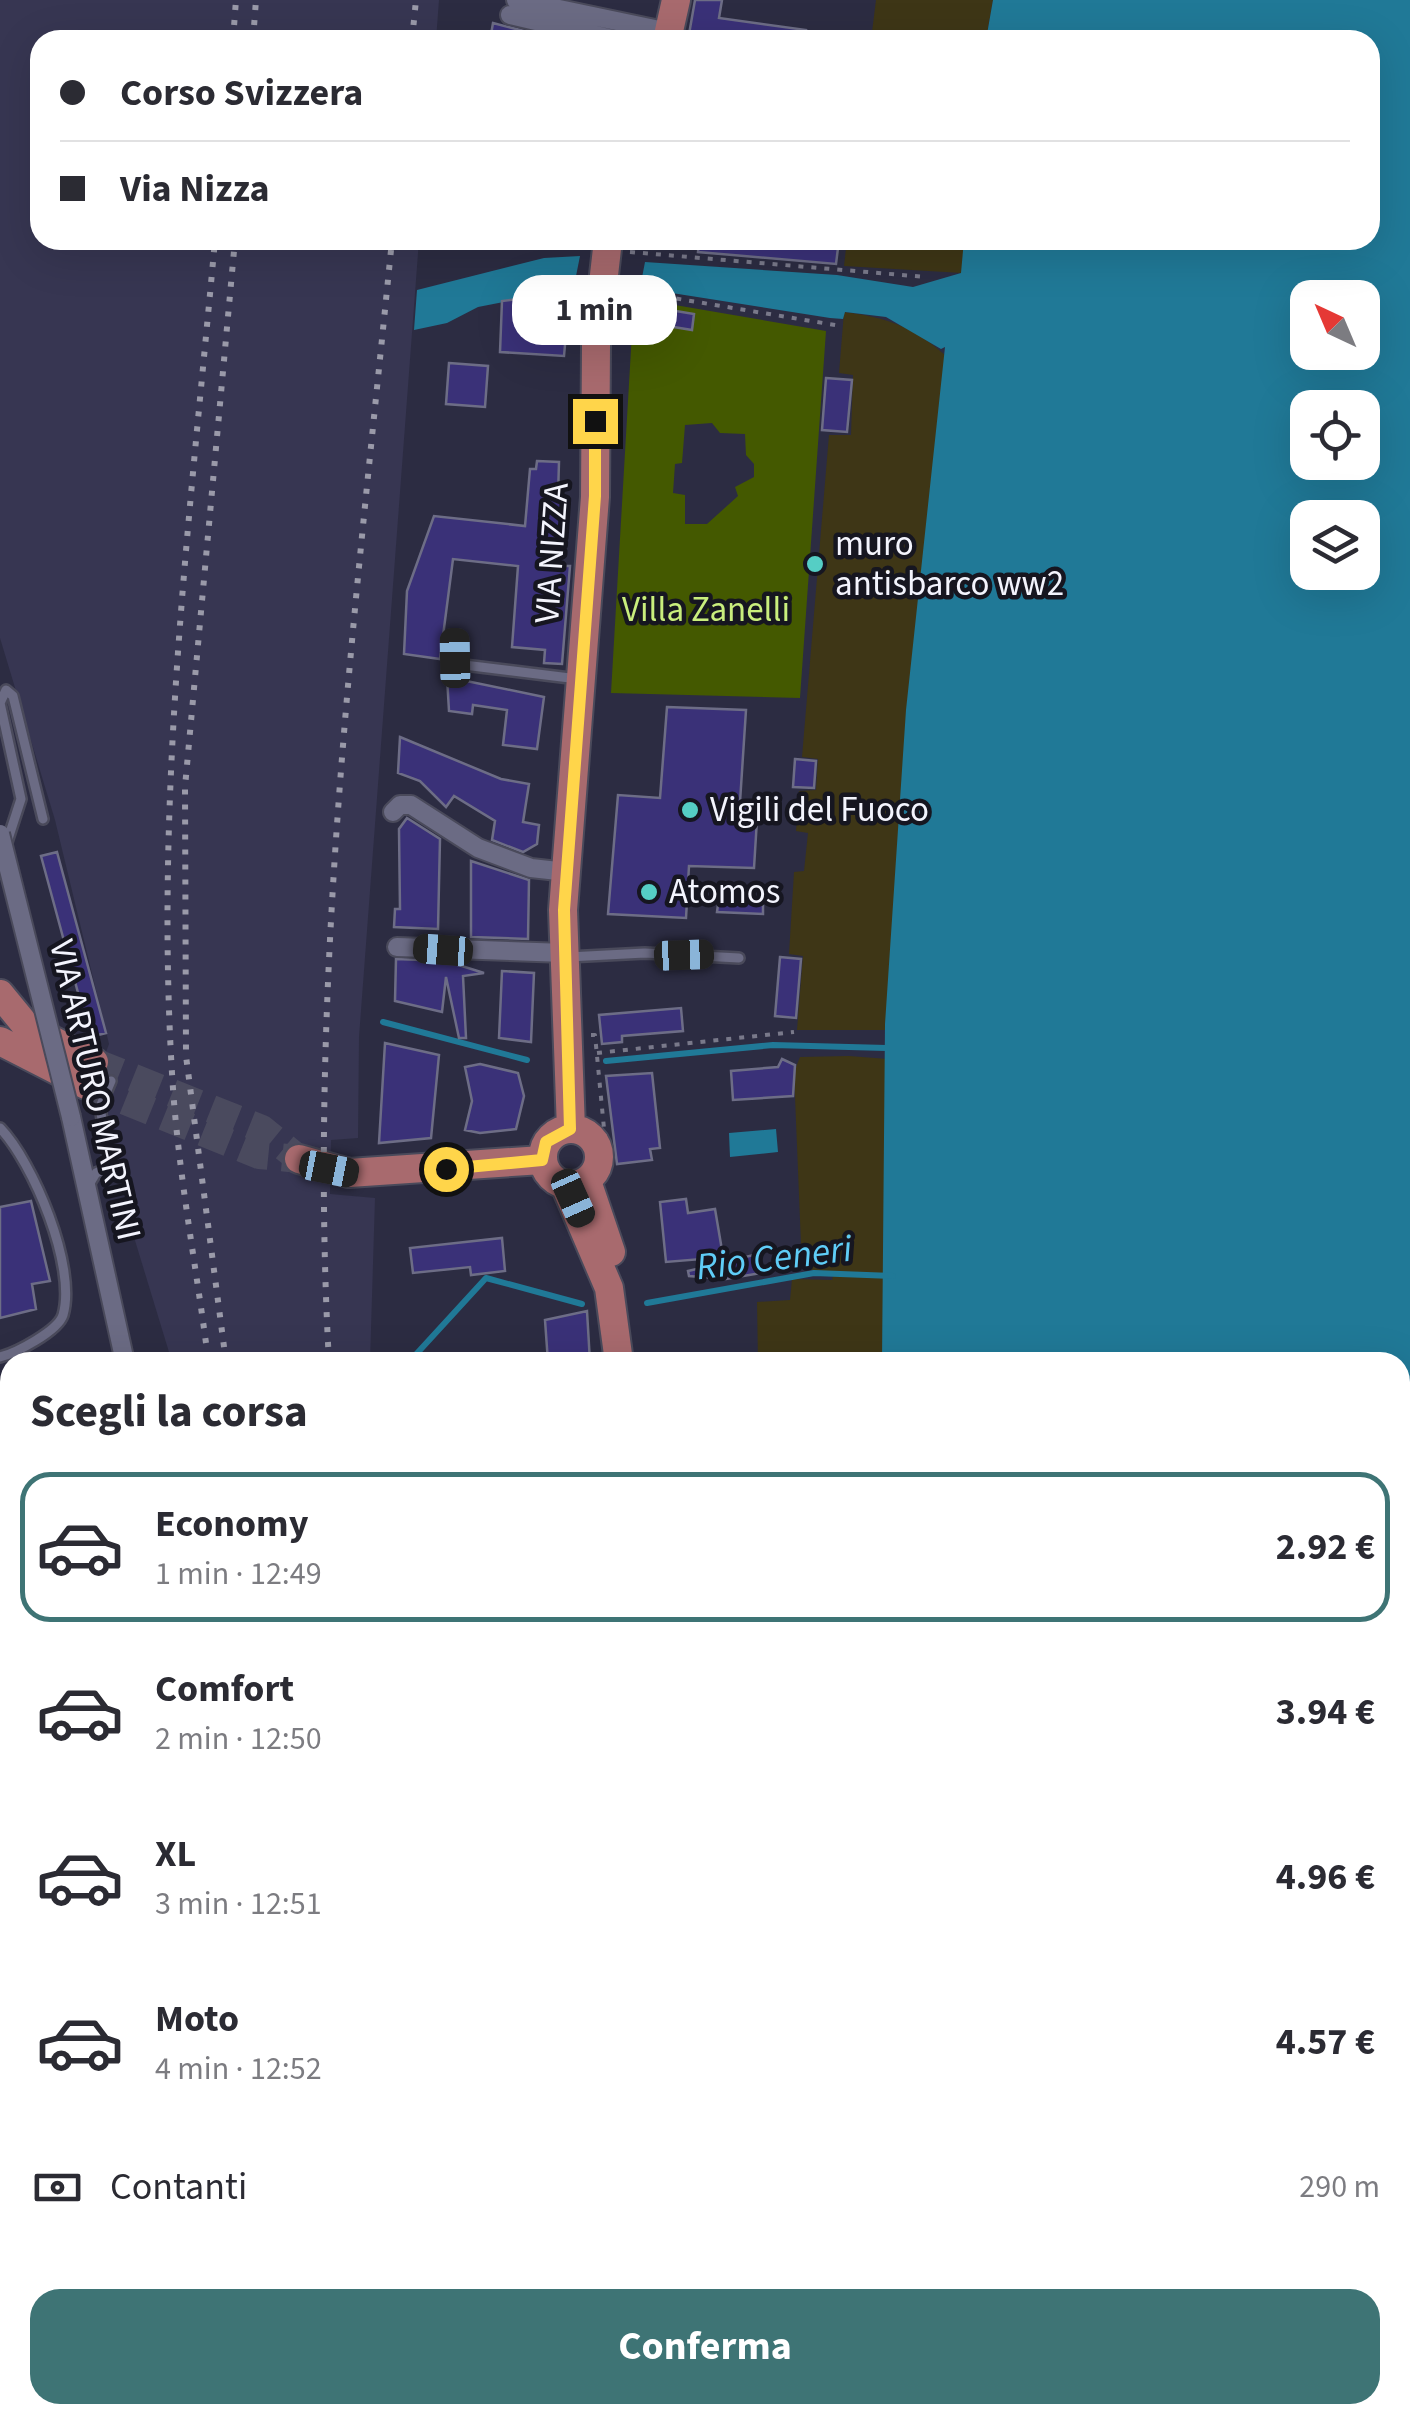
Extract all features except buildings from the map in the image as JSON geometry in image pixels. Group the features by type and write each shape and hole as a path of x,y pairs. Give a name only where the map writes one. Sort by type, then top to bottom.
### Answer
{"main road":[{"path":"669,30 676,0"},
{"name":"VIA NIZZA","path":"570,1129 566,872 595,496 600,285 606,250"},
{"path":"0,994 26,1026 97,1076"},
{"path":"0,1041 97,1076"},
{"path":"570,1129 588,1134 598,1148 598,1166 587,1180 550,1176 542,1160 546,1142 570,1129"},
{"path":"299,1159 349,1173 542,1160"},
{"path":"587,1180 599,1206 614,1265 609,1288 618,1352"}],"street":[{"path":"513,8 542,3 648,30"},
{"path":"513,8 584,30"},
{"path":"632,30 634,26"},
{"path":"393,812 400,805 410,805 478,848 507,860 566,872"},
{"name":"VIA ARTURO MARTINI","path":"2,842 71,1117 123,1352"},
{"path":"397,946 565,955"}],"lane":[{"path":"455,637 455,658 464,665 581,680"},
{"path":"2,842 21,799 0,704 6,690 13,696 43,819"},
{"path":"565,955 645,953 740,958"},
{"path":"86,1190 96,1173 110,1168 97,1076"},
{"path":"0,1128 24,1155 48,1210 64,1298 63,1317 52,1328 9,1352"}],"path":[{"path":"633,250 656,256 926,277"},
{"path":"600,285 842,326"},
{"path":"597,1053 794,1032"},
{"path":"587,1180 596,1035"}],"shaded area":[{"path":"0,0 439,0 437,30 30,30 30,250 418,250 359,1037 358,1138 331,1140 330,1194 375,1198 370,1352 169,1352 130,1224 108,1112 88,1100 109,1044 55,820 0,638"}],"green space":[{"name":"Villa Zanelli","path":"634,298 826,331 800,698 611,693","holes":["712,423 720,433 745,434 746,455 754,464 754,477 735,487 738,496 707,524 685,524 685,495 673,493 675,464 682,463 685,425"]}],"sand":[{"path":"876,0 993,0 988,30 872,30"},
{"path":"846,250 963,250 962,273 844,266"},
{"path":"844,312 881,319 911,331 965,374 915,1030 797,1030 803,956 789,954 794,872 804,871 808,833 796,831 799,791 816,790 818,759 802,757 829,435 851,435 853,375 839,373"},
{"path":"800,1057 914,1061 903,1352 758,1352 757,1302 790,1300 792,1279 832,1280 834,1272 802,1269 794,1072"}],"water":[{"path":"993,0 1410,0 1410,1352 882,1352 885,1024 906,710 945,347 941,349 886,317 845,312 843,319 830,318 640,288 645,262 837,275 913,287 961,273 963,250 1380,250 1380,30 988,30"},
{"path":"580,256 574,286 478,307 447,323 414,330 417,290 544,258"},
{"path":"776,1129 778,1152 730,1157 729,1133"}],"waterway":[{"path":"383,1022 527,1060"},
{"path":"606,1061 773,1045 887,1048"},
{"name":"Rio Ceneri","path":"647,1303 814,1273 893,1276"},
{"name":"Rio Ceneri","path":"418,1352 486,1278 582,1304"}],"tunnel":[{"path":"94,1062 262,1129 299,1159"},
{"path":"86,1085 259,1155 299,1159"}],"railway":[{"path":"234,30 236,0"},
{"path":"254,30 256,0"},
{"path":"413,30 416,0"},
{"path":"206,1343 174,1107 168,864 178,656 214,250"},
{"path":"225,1352 186,1056 185,787 234,250"},
{"path":"329,1352 324,1221 330,941 350,660 391,250"}],"place":[{"name":"muro antisbarco ww2","path":"815,564"},
{"name":"Vigili del Fuoco","path":"690,810"},
{"name":"Atomos","path":"649,892"}],"route":[{"path":"446,1169 542,1160 546,1142 561,1130 570,1129 564,910 595,496 595,421"}]}
